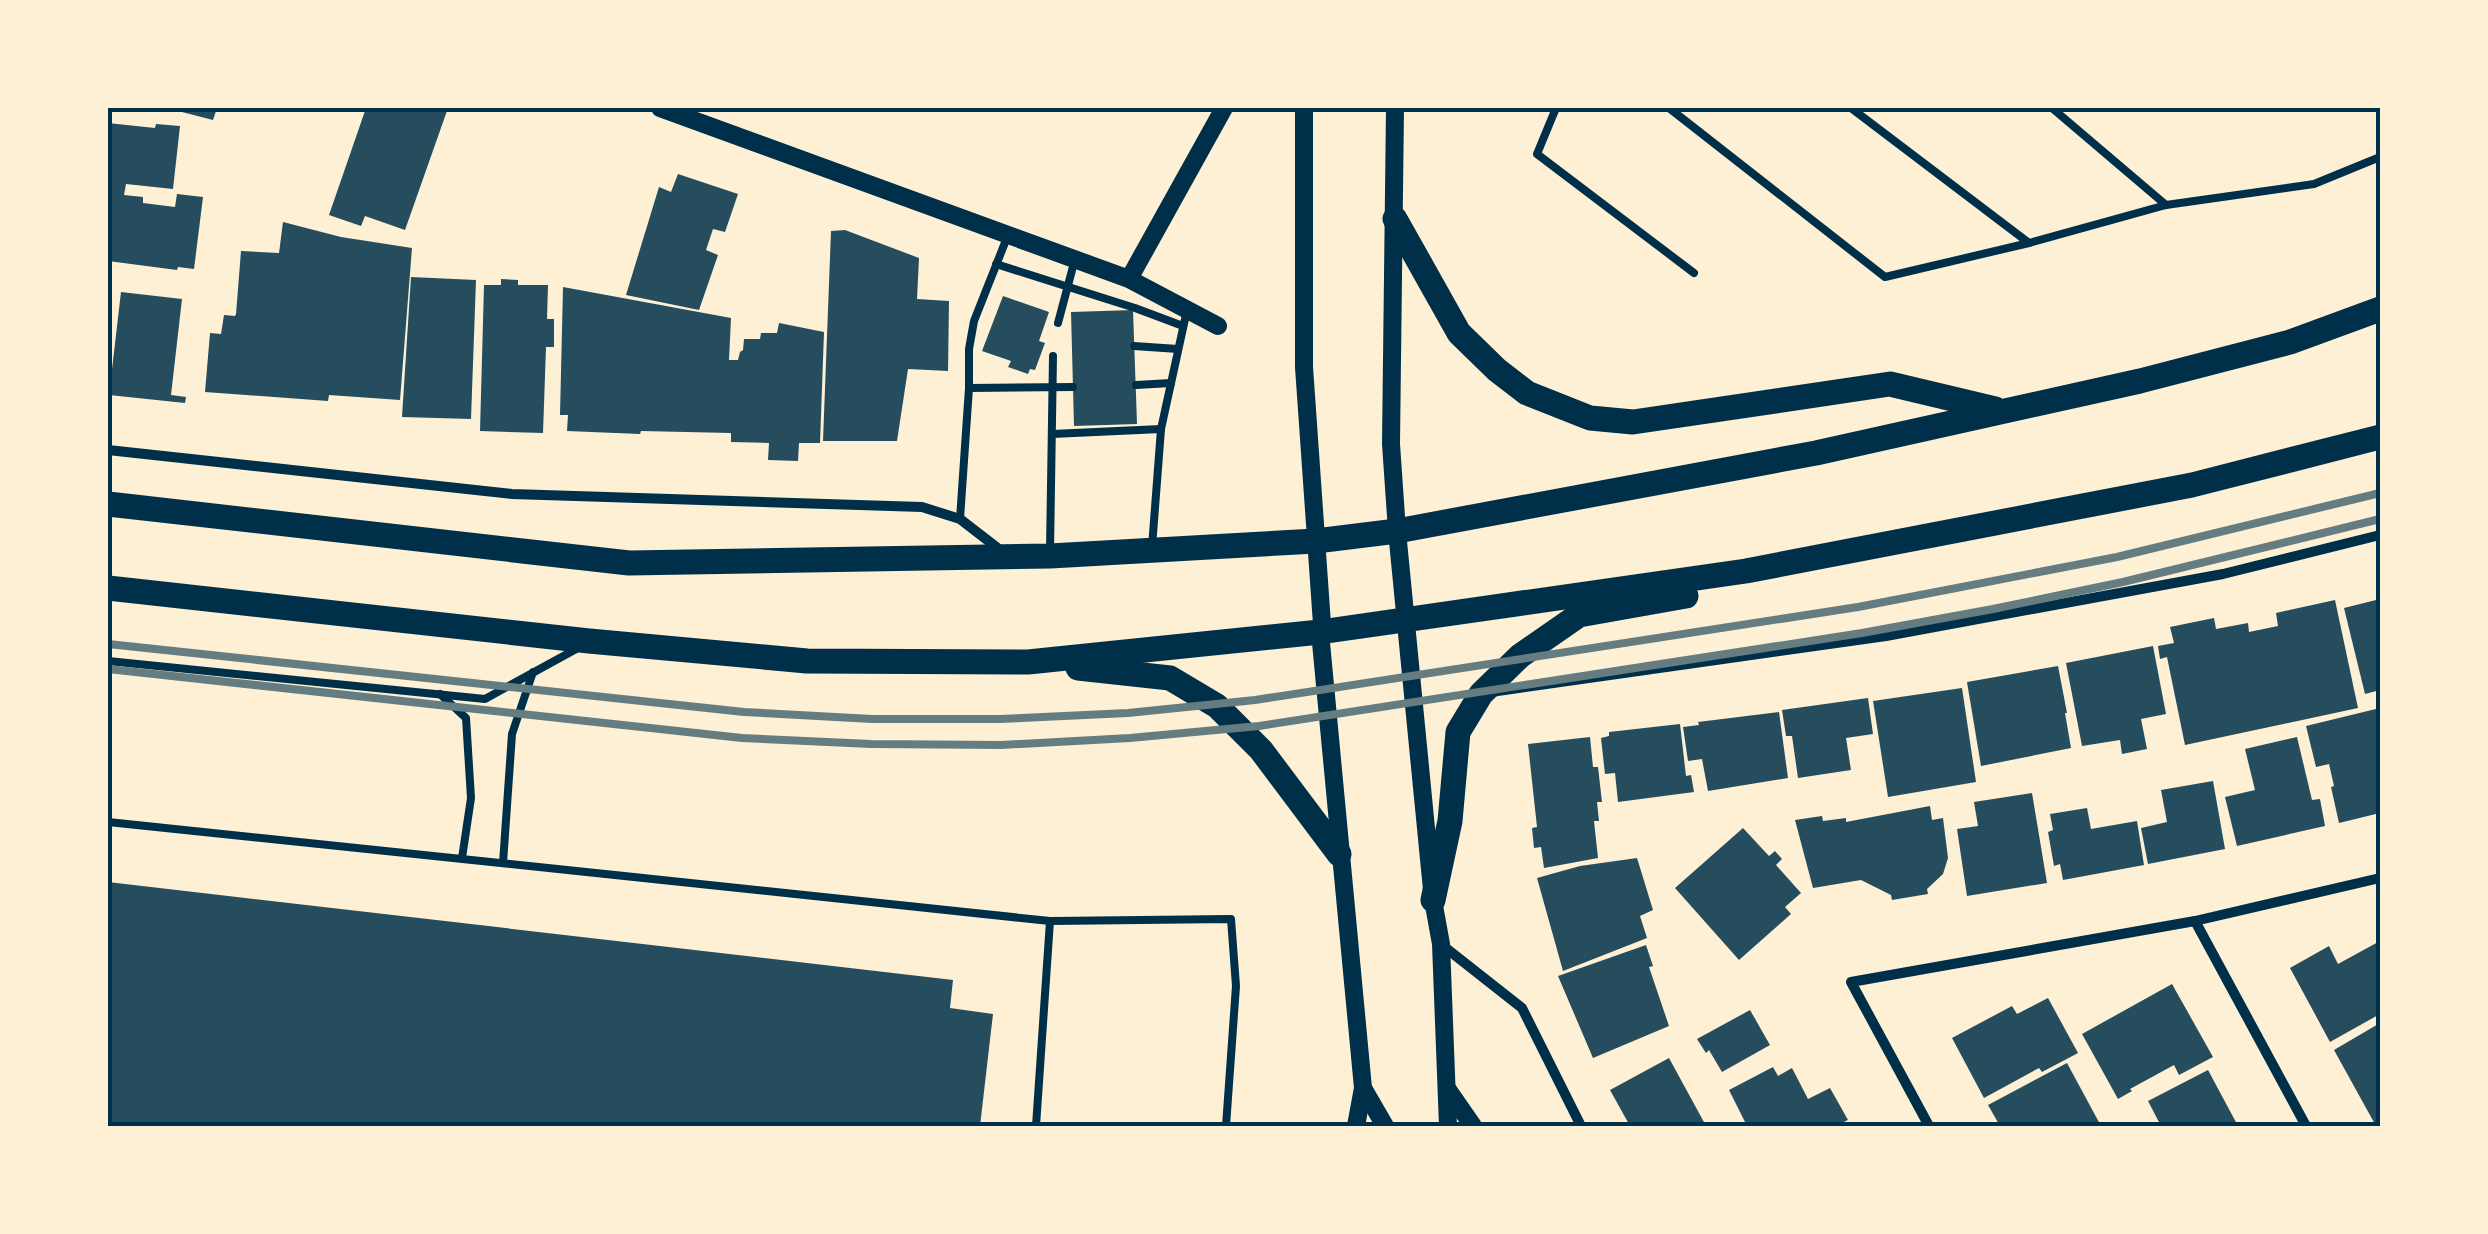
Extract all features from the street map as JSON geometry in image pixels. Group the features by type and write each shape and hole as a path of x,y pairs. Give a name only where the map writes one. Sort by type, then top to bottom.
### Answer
{"main road":[{"path":"1395,219 1459,332 1527,393 1590,418 1633,422 1890,384 2004,411"},
{"path":"108,504 629,564 1050,556 1316,542 1397,532 1816,453 2140,381 2290,342 2380,308"},
{"path":"1028,662 1407,620 1746,571 2192,485 2380,438"},
{"path":"1433,900 1450,821 1458,732 1482,694 1520,656 1579,615 1746,586 1789,562"},
{"path":"108,588 589,642 807,662 1028,662 1170,678 1217,706 1261,750 1340,854"}],"street":[{"path":"660,108 1129,279 1185,318 1218,326"},
{"path":"1129,279 1224,108"},
{"path":"1304,108 1304,367 1321,628 1363,1088 1356,1126"},
{"path":"1394,108 1391,444 1433,900 1441,944 1448,1126"},
{"path":"108,450 512,494 922,507 960,519 1008,557"},
{"path":"1482,694 1886,636 2224,574 2380,535"},
{"path":"1930,1126 1851,982 2195,921 2380,878"},
{"path":"2195,921 2306,1126"},
{"path":"1441,944 1522,1008 1581,1126"},
{"path":"1363,1088 1386,1126"},
{"path":"1448,1089 1473,1126"}],"lane":[{"path":"1556,108 1538,154 1694,273"},
{"path":"1670,108 1885,277 2166,204 2314,184 2380,157"},
{"path":"1851,108 2028,242"},
{"path":"2052,108 2166,204"},
{"path":"960,519 969,349 974,321 1008,234"},
{"path":"1058,323 1075,259"},
{"path":"996,264 1135,308 1185,318 1161,429 1152,551"},
{"path":"1134,346 1178,349"},
{"path":"1050,556 1054,356"},
{"path":"1136,385 1171,383"},
{"path":"969,388 1072,387"},
{"path":"1052,434 1161,429"},
{"path":"108,661 485,699 589,642"},
{"path":"503,863 512,734 533,672"},
{"path":"440,694 466,718 471,798 462,858"},
{"path":"108,822 1050,921 1231,919 1236,986 1226,1126"},
{"path":"1036,1126 1050,921"}],"building":[{"path":"217,108 213,120 178,111"},
{"path":"366,108 448,108 405,230 365,216 361,226 329,215"},
{"path":"108,123 155,128 156,124 180,126 173,189 126,184 124,195 143,197 143,203 175,207 177,194 203,197 194,269 108,261"},
{"path":"678,174 738,194 725,232 713,229 706,250 718,255 699,310 626,295 659,187 671,192"},
{"path":"283,222 341,237 412,248 400,400 329,395 328,401 205,392 210,333 221,334 224,315 236,314 241,251 279,253"},
{"path":"845,230 919,258 917,299 949,301 948,371 908,369 897,441 823,441 831,231"},
{"path":"411,277 476,280 471,419 402,417"},
{"path":"501,279 518,280 518,285 548,285 547,319 554,319 554,347 546,347 543,433 480,431 484,285 501,285"},
{"path":"563,287 731,318 729,360 738,360 744,339 777,333 779,323 824,332 820,443 799,443 798,461 768,460 769,443 731,442 731,433 567,431 568,415 560,415"},
{"path":"121,292 182,299 171,395 186,397 185,403 109,395"},
{"path":"1003,296 1049,312 1039,341 1045,343 1035,370 1030,369 1028,374 1008,367 1011,361 982,351"},
{"path":"1133,310 1137,424 1074,426 1071,312"},
{"path":"2380,599 2380,690 2365,694 2344,608"},
{"path":"2335,600 2358,708 2185,745 2167,657 2160,659 2158,646 2174,643 2170,627 2214,618 2216,629 2248,623 2249,632 2278,626 2276,613"},
{"path":"2153,646 2166,714 2141,719 2147,749 2122,754 2120,740 2082,746 2066,663"},
{"path":"2058,666 2071,748 1981,766 1967,682"},
{"path":"1962,688 1976,782 1888,797 1873,701"},
{"path":"1868,698 1873,734 1846,738 1851,770 1798,778 1792,736 1786,736 1782,710"},
{"path":"2380,708 2380,813 2339,823 2329,764 2316,767 2306,726"},
{"path":"1779,712 1788,778 1708,791 1702,759 1688,761 1683,727"},
{"path":"1680,724 1686,776 1691,775 1694,792 1618,802 1615,773 1605,774 1601,738 1609,736 1609,732"},
{"path":"1590,737 1602,802 1597,802 1599,821 1594,821 1598,858 1544,868 1541,847 1534,848 1532,828 1537,827 1528,744"},
{"path":"2297,737 2312,800 2320,799 2325,826 2237,846 2225,797 2255,790 2245,749"},
{"path":"2213,781 2225,849 2148,864 2141,828 2167,822 2161,790"},
{"path":"2032,793 2047,883 1967,896 1957,829 1978,826 1974,802"},
{"path":"1930,806 1932,820 1943,818 1948,858 1943,874 1927,889 1928,894 1892,900 1891,895 1861,880 1813,888 1795,820 1822,816 1823,821 1846,818 1846,822"},
{"path":"2087,808 2091,829 2137,821 2144,865 2063,880 2060,864 2054,866 2048,832 2053,830 2050,814"},
{"path":"1743,828 1769,856 1775,851 1782,859 1776,865 1801,893 1785,907 1791,914 1739,960 1675,888"},
{"path":"1637,858 1653,910 1640,916 1647,938 1563,971 1537,878 1580,866"},
{"path":"108,882 953,980 950,1008 993,1014 980,1126 108,1126"},
{"path":"2380,941 2380,1014 2330,1042 2290,968 2329,946 2338,964"},
{"path":"1646,945 1653,966 1649,967 1669,1026 1593,1058 1558,976"},
{"path":"2172,984 2213,1057 2179,1075 2174,1065 2118,1099 2082,1034"},
{"path":"2048,998 2078,1053 2042,1072 2039,1068 1984,1098 1952,1038 2012,1006 2017,1014"},
{"path":"1750,1010 1770,1045 1722,1072 1697,1039"},
{"path":"2380,1023 2380,1126 2376,1126 2334,1050"},
{"path":"1669,1058 1705,1124 1630,1126 1610,1090"},
{"path":"2067,1063 2101,1126 2000,1126 1988,1105"},
{"path":"1773,1067 1778,1076 1792,1068 1808,1099 1830,1088 1848,1120 1835,1126 1747,1126 1729,1090"},
{"path":"2208,1070 2238,1126 2161,1126 2148,1101"}],"railway":[{"path":"108,644 744,712 872,719 1128,713 1255,700 1858,607 2117,557 2380,493"},
{"path":"108,669 742,738 1001,745 1130,738 1259,726 1862,633 2123,582 2380,519"}]}
